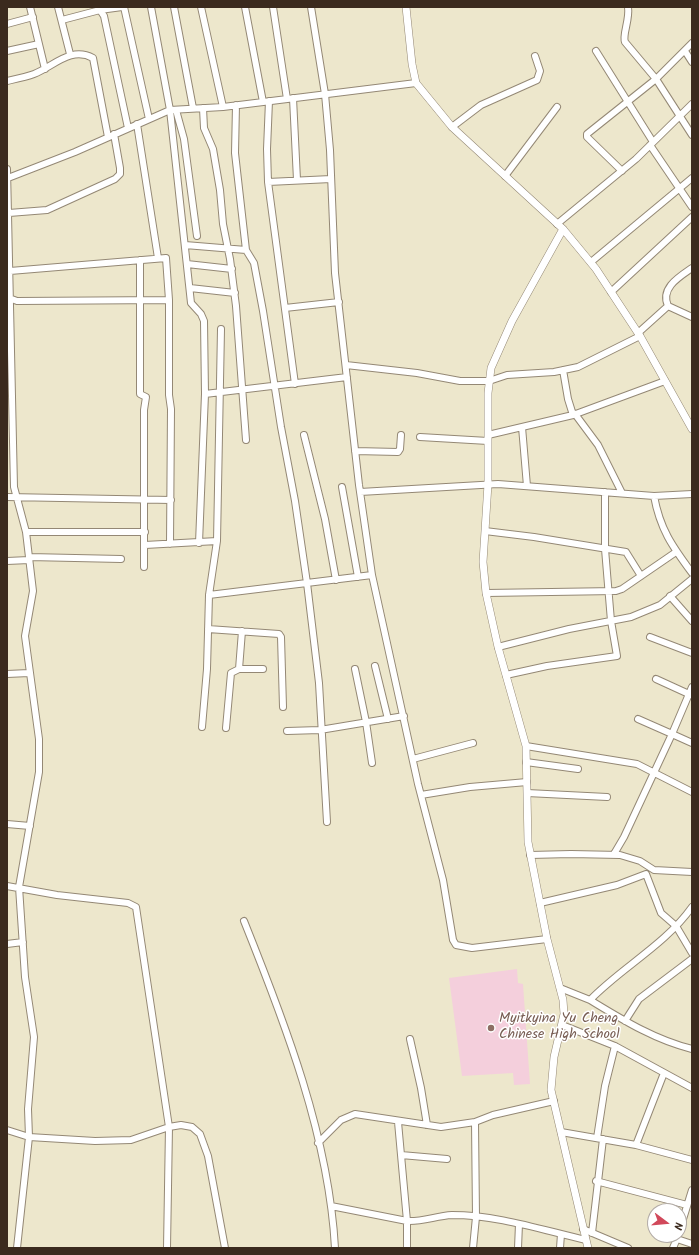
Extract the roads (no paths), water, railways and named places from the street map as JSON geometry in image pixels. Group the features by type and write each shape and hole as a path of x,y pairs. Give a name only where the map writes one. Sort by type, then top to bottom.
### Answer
{"street":[{"path":"30,7 45,69"},
{"path":"58,7 70,54"},
{"path":"62,20 99,8 123,7 149,119"},
{"path":"151,7 173,110 191,303 202,314 204,321 205,394 199,543"},
{"path":"174,7 193,108"},
{"path":"201,7 223,106"},
{"path":"245,7 266,101 268,182 295,384"},
{"path":"273,7 290,99 297,180"},
{"path":"311,7 325,94 336,273 355,451 372,575 381,622 394,670 421,795 443,880 452,940 456,945 472,948 547,939"},
{"path":"406,7 412,64 416,84 452,128 560,227 591,262 639,334 692,427"},
{"path":"628,7 629,21 624,39 656,79 679,117 692,135"},
{"path":"99,8 104,16 128,128"},
{"path":"7,24 33,17"},
{"path":"622,171 587,137 587,134 656,79 692,43"},
{"path":"7,51 39,44"},
{"path":"596,51 628,102 679,190 692,207"},
{"path":"685,51 692,62"},
{"path":"7,81 45,69 70,54 89,55 95,61 111,136 120,168 120,174 115,179 47,210 9,213"},
{"path":"452,128 481,105 537,80 540,71 535,56"},
{"path":"8,178 173,110 236,105 416,84"},
{"path":"588,1248 551,1090 554,1057 564,1014 560,988 547,939 530,855 526,746 498,647 486,592 483,562 488,484 489,381 491,368 512,321 560,227 651,144 692,104"},
{"path":"236,105 235,153 246,250 254,263 296,501 307,583 319,683 320,730 327,822"},
{"path":"505,176 556,107"},
{"path":"203,108 204,128 213,149 220,190 223,224 232,269 246,440"},
{"path":"173,110 184,139 196,236"},
{"path":"137,124 158,258"},
{"path":"7,169 10,271 10,451 14,487 26,532 33,591 24,636 39,739 39,766 19,887 25,977 34,1037 28,1109 29,1137 17,1248"},
{"path":"591,262 692,178"},
{"path":"268,182 331,179"},
{"path":"611,292 692,217"},
{"path":"185,245 246,250"},
{"path":"10,271 166,258 169,300 170,544"},
{"path":"140,260 140,394 146,397 144,410 144,567"},
{"path":"187,264 232,269"},
{"path":"668,306 665,294 674,282 692,268"},
{"path":"190,288 235,293"},
{"path":"9,298 17,301 169,300"},
{"path":"285,308 339,302"},
{"path":"346,365 417,373 460,381 489,381 507,375 564,370 578,367 639,334 668,306"},
{"path":"668,306 692,317"},
{"path":"202,727 209,595 217,541 221,330"},
{"path":"564,370 566,390 574,415 598,445 622,493"},
{"path":"205,394 347,377"},
{"path":"420,437 488,438 522,427 574,415 665,381"},
{"path":"522,427 527,486"},
{"path":"304,435 325,519 336,580"},
{"path":"355,451 398,452 400,449 401,435"},
{"path":"360,492 488,484 654,496 692,494"},
{"path":"342,487 358,576"},
{"path":"506,675 547,666 617,656 608,592 605,549 605,492"},
{"path":"654,496 661,526 676,552 692,573"},
{"path":"7,497 144,498 171,500"},
{"path":"485,531 534,537 626,552 641,576"},
{"path":"26,532 145,532"},
{"path":"145,545 217,541"},
{"path":"486,592 608,592 622,589 676,552"},
{"path":"7,561 29,558 121,559"},
{"path":"209,595 372,575"},
{"path":"498,647 631,617 660,605 692,580"},
{"path":"670,596 692,621"},
{"path":"208,629 276,633 281,636 282,707"},
{"path":"239,669 242,631"},
{"path":"650,637 692,653"},
{"path":"375,666 388,719"},
{"path":"226,728 231,673 239,669 263,669"},
{"path":"355,669 366,722 372,763"},
{"path":"7,674 29,673"},
{"path":"656,679 690,695"},
{"path":"614,854 624,837 692,688"},
{"path":"287,731 320,730 404,716"},
{"path":"638,719 692,742"},
{"path":"413,759 473,743"},
{"path":"526,746 637,764 654,771 692,792"},
{"path":"526,762 578,769"},
{"path":"421,795 470,787 527,782"},
{"path":"527,793 607,797"},
{"path":"7,824 30,826"},
{"path":"530,855 614,854 640,861 654,870 692,872"},
{"path":"540,903 617,885 646,874 661,913 676,926 692,954"},
{"path":"7,886 57,895 128,903 136,907 140,921 168,1127 168,1248"},
{"path":"590,1000 676,926 692,907"},
{"path":"244,921 279,1008 305,1091 326,1173 335,1248"},
{"path":"7,944 23,942"},
{"path":"625,1021 639,998 692,959"},
{"path":"560,988 590,1000 648,1034 676,1045 692,1049"},
{"path":"562,1025 615,1046 692,1088"},
{"path":"410,1039 421,1088 426,1125"},
{"path":"592,1233 596,1211 596,1181 605,1086 615,1046"},
{"path":"636,1145 664,1073"},
{"path":"318,1143 341,1120 355,1114 398,1122 441,1127 475,1122 493,1115 554,1101"},
{"path":"398,1122 407,1221 407,1248"},
{"path":"474,1248 476,1218 475,1122"},
{"path":"7,1130 29,1137 96,1141 131,1140 168,1127 181,1125 192,1127 200,1134 208,1156 226,1248"},
{"path":"561,1132 636,1145 692,1160"},
{"path":"401,1155 447,1159"},
{"path":"596,1181 679,1203"},
{"path":"687,1205 692,1190"},
{"path":"331,1206 415,1222 451,1215 476,1218 494,1218 586,1240"},
{"path":"518,1248 520,1224"},
{"path":"583,1229 628,1248"},
{"path":"560,1248 561,1234"}],"place":[{"name":"Myitkyina Yu Cheng Chinese High School","path":"491,1028"}]}
